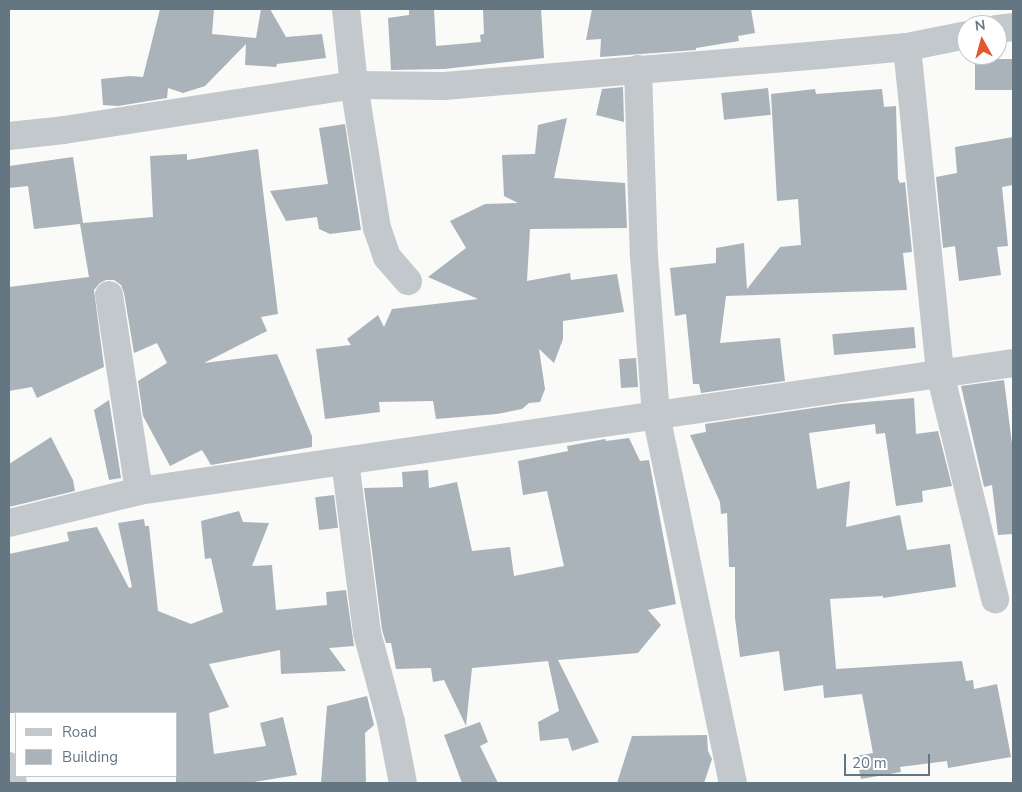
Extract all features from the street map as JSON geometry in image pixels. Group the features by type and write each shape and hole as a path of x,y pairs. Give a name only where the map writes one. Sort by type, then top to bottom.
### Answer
{"street":[{"path":"346,9 354,85 377,228 387,257 408,280"},
{"path":"9,136 64,130 354,85 444,86 907,47 957,36"},
{"path":"907,47 940,374 995,599"},
{"path":"638,70 644,256 656,415 733,783"},
{"path":"109,294 139,491"},
{"path":"9,523 139,491 1013,363"},
{"path":"345,461 367,632 391,722 403,783"},
{"path":"9,766 13,783"}],"building":[{"path":"160,9 214,9 212,34 256,38 261,9 270,9 286,37 322,34 326,58 277,64 276,67 245,65 246,44 205,86 183,93 168,88 167,98 118,106 103,105 101,79 130,76 143,77"},
{"path":"409,9 434,9 436,46 481,42 480,35 484,34 483,9 541,9 544,58 444,69 391,70 388,18 409,15"},
{"path":"592,9 751,9 755,33 738,36 739,41 696,48 696,50 600,57 601,39 586,40"},
{"path":"1007,59 1013,59 1013,90 975,90 975,65 1007,65"},
{"path":"623,87 624,122 596,115 602,89"},
{"path":"768,88 771,115 724,120 721,93"},
{"path":"815,89 816,94 882,89 884,107 896,106 898,179 900,183 905,182 912,252 903,253 907,290 726,296 720,343 780,338 785,381 701,393 699,384 693,384 686,314 675,316 670,268 716,263 716,248 744,243 747,289 780,247 801,245 798,199 777,201 771,94"},
{"path":"567,118 554,178 625,183 627,228 530,229 527,281 570,273 571,280 617,274 624,312 563,321 563,339 554,363 539,349 545,389 540,402 529,403 522,409 497,414 436,419 433,401 379,402 380,412 325,419 316,349 351,345 347,339 378,315 384,327 392,309 478,299 428,277 466,248 450,221 485,204 518,203 504,196 502,155 535,154 538,125"},
{"path":"345,124 361,230 330,234 319,229 317,217 286,221 270,191 328,184 319,128"},
{"path":"1013,137 1013,185 1002,187 1008,246 997,247 1001,275 959,281 955,246 943,248 936,177 957,173 955,147"},
{"path":"258,149 278,314 261,317 267,331 204,363 277,354 312,436 312,447 211,465 202,450 170,466 143,416 138,381 167,363 157,343 134,353 124,293 121,285 114,280 106,280 100,283 94,290 104,367 37,398 32,387 9,391 9,287 89,277 80,224 34,229 28,186 9,188 9,166 73,157 83,223 153,217 150,156 187,154 187,160"},
{"path":"914,327 916,348 834,355 832,334"},
{"path":"636,358 638,387 621,388 619,359"},
{"path":"1004,380 1013,452 1013,534 998,535 992,485 984,487 961,386"},
{"path":"914,398 916,434 938,431 952,486 922,491 923,502 896,506 885,433 876,434 875,424 809,433 817,489 850,481 846,527 900,515 907,550 950,544 956,587 883,598 883,596 830,599 836,669 962,661 966,681 973,680 974,689 997,684 1011,757 948,768 947,761 900,767 901,772 861,779 856,756 873,753 862,694 824,698 823,685 784,691 779,651 740,657 735,618 735,567 729,567 727,513 721,514 720,502 690,435 706,432 705,424 841,404"},
{"path":"109,400 121,478 109,480 94,410"},
{"path":"51,437 73,480 75,491 9,507 9,464"},
{"path":"629,438 640,461 649,460 676,604 648,610 661,625 638,653 558,660 599,742 572,751 568,738 540,741 538,722 559,711 548,661 472,668 466,726 444,680 433,682 431,668 396,669 391,643 386,643 382,630 364,488 403,487 402,472 428,470 429,488 457,482 472,551 510,547 514,576 564,566 547,491 523,495 518,461 568,451 567,446 605,439 606,441"},
{"path":"334,495 338,528 319,530 315,497"},
{"path":"239,511 243,522 269,523 252,566 272,565 276,610 327,605 326,592 346,590 354,646 329,648 346,671 281,674 280,650 209,664 229,707 209,713 214,754 266,746 260,723 283,717 297,775 248,783 176,783 176,777 178,777 178,712 9,713 9,554 69,541 67,532 97,527 129,588 132,587 118,523 144,519 145,526 149,526 158,611 191,624 223,612 211,558 205,559 201,521"},
{"path":"367,696 374,725 365,733 366,783 321,783 327,706"},
{"path":"480,722 488,742 480,746 498,783 462,783 444,735"},
{"path":"707,735 708,751 712,759 704,783 617,783 632,736"}]}
